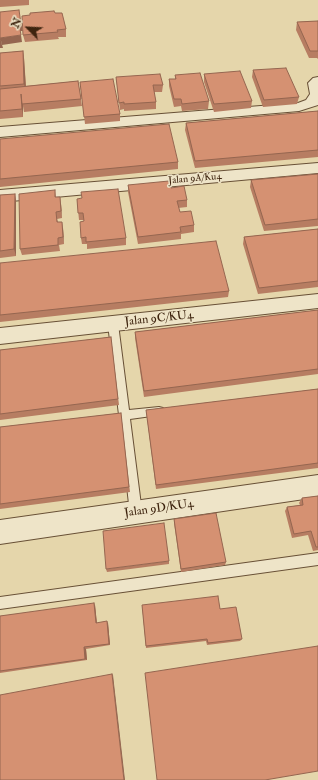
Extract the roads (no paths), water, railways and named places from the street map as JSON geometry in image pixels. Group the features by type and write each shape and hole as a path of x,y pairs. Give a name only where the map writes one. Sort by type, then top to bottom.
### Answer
{"street":[{"path":"0,132 299,107 312,103 317,94 315,83 318,81"},
{"name":"Jalan 9A/Ku4","path":"0,196 318,168"},
{"name":"Jalan 9C/KU4","path":"0,336 318,301"},
{"name":"Jalan 9D/KU4","path":"0,532 318,486"}],"lane":[{"path":"113,324 136,513"},
{"path":"124,415 170,410"},
{"path":"0,603 318,559"}]}
